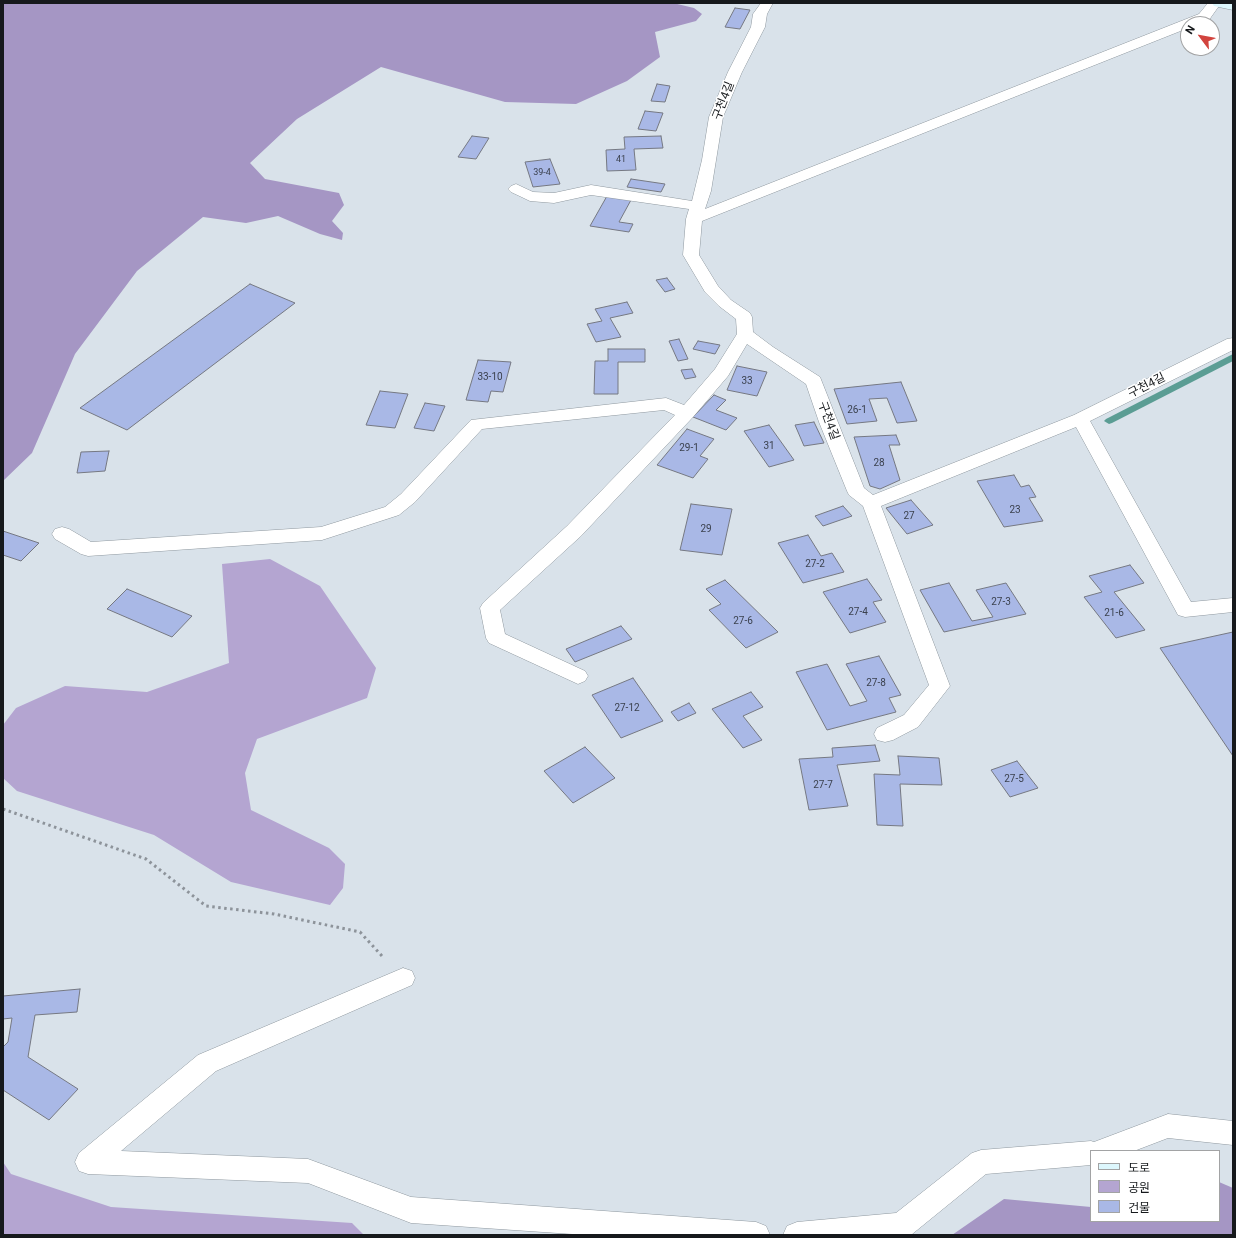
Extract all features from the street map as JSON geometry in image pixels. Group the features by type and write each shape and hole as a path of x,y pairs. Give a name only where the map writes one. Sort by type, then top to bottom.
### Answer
{"main road":[{"path":"1219,3 1233,6"}],"lane":[{"name":"구천4길","path":"765,3 760,14 758,27 735,72 716,118 708,167 695,213 691,255 711,289 725,303 744,317 745,334 767,351 814,381 828,422 856,491 871,503 1080,419 1233,343"},
{"path":"516,189 530,196 554,198 591,190 695,213 1204,17 1215,3"},
{"path":"578,676 496,638 490,608 574,531 687,413 722,372 745,334"},
{"path":"62,534 88,549 322,533 392,511 408,498 477,424 666,404 687,413"},
{"path":"1080,419 1185,610 1233,605"},
{"path":"871,503 940,686 911,721 885,734"},
{"path":"403,978 207,1063 88,1162 308,1171 411,1210 756,1235"},
{"path":"1105,1150 1168,1126 1233,1133"},
{"path":"798,1235 901,1226 982,1162 1090,1153"}],"path":[{"path":"3,809 146,859 206,906 274,914 360,932 403,978"}],"green space":[{"path":"270,559 320,586 376,668 367,698 257,739 245,773 251,810 329,848 345,864 343,888 330,905 231,882 154,835 17,791 3,778 3,725 16,708 65,686 147,692 229,663 222,564"},
{"path":"3,1162 11,1174 111,1207 352,1223 364,1235 3,1235"}],"shaded area":[{"path":"3,3 673,3 694,8 702,14 696,21 655,32 660,57 627,81 576,104 505,102 381,67 297,119 250,163 265,179 339,193 344,205 332,221 343,233 342,240 320,234 278,216 246,223 203,217 137,271 75,354 32,453 3,481"},
{"path":"1220,1182 1233,1188 1233,1235 952,1235 1004,1199 1090,1207 1090,1222 1220,1222"}],"building":[{"path":"735,8 750,10 740,29 725,27"},
{"path":"657,84 670,86 665,102 651,101"},
{"path":"645,111 663,113 656,131 638,129"},
{"path":"472,136 489,138 476,159 458,157"},
{"path":"661,136 663,148 634,149 636,170 607,171 606,150 625,149 624,137"},
{"path":"550,159 560,184 533,187 525,162"},
{"path":"631,179 665,184 661,192 627,187"},
{"path":"607,196 631,200 619,222 633,224 629,232 590,226"},
{"path":"667,278 675,289 665,292 656,280"},
{"path":"250,284 295,303 127,430 80,408"},
{"path":"627,302 633,313 610,318 621,337 596,342 587,324 602,321 595,309"},
{"path":"679,339 688,359 678,361 669,341"},
{"path":"698,341 720,345 715,354 693,349"},
{"path":"608,349 645,349 645,362 618,362 618,394 594,394 595,361 608,361"},
{"path":"478,360 511,362 503,392 491,391 488,402 466,400"},
{"path":"737,366 767,372 757,396 727,390"},
{"path":"692,369 696,377 685,379 681,370"},
{"path":"901,382 917,421 897,423 887,398 869,399 877,421 847,424 834,389"},
{"path":"380,391 408,394 395,428 366,425"},
{"path":"714,395 726,400 716,410 737,418 726,430 693,417"},
{"path":"425,403 445,406 434,431 414,428"},
{"path":"814,422 824,443 804,446 795,425"},
{"path":"769,425 794,460 769,467 744,431"},
{"path":"687,429 714,439 700,456 708,459 693,478 657,465"},
{"path":"896,435 900,445 889,445 900,480 880,489 870,486 854,437"},
{"path":"109,451 105,471 77,473 81,452"},
{"path":"1014,475 1021,487 1029,485 1036,497 1029,498 1043,521 1004,527 977,481"},
{"path":"911,500 933,525 907,534 886,508"},
{"path":"691,504 732,509 722,555 680,550"},
{"path":"843,506 852,516 823,526 815,516"},
{"path":"3,531 39,543 21,561 3,555"},
{"path":"808,535 821,556 832,553 844,572 803,583 778,543"},
{"path":"1130,565 1144,583 1114,592 1145,630 1116,638 1084,597 1102,592 1089,576"},
{"path":"867,579 882,600 873,602 886,622 850,633 823,592"},
{"path":"725,580 778,632 746,648 709,610 721,604 706,589"},
{"path":"949,583 972,621 993,617 976,590 1006,583 1026,614 944,632 920,590"},
{"path":"127,589 192,616 172,637 107,609"},
{"path":"621,626 632,639 575,662 566,649"},
{"path":"1233,632 1233,756 1160,648"},
{"path":"879,656 901,695 889,698 896,712 827,730 796,672 827,664 850,706 867,701 846,664"},
{"path":"633,678 663,721 621,738 592,695"},
{"path":"751,692 763,707 743,716 762,740 743,748 712,709"},
{"path":"689,703 696,713 678,721 671,712"},
{"path":"875,745 880,761 837,765 848,806 809,810 799,759 833,757 832,748"},
{"path":"585,747 615,778 573,803 544,771"},
{"path":"898,756 939,758 942,785 900,784 903,826 877,825 874,774 900,775"},
{"path":"1017,761 1038,788 1010,797 991,770"},
{"path":"80,989 77,1012 35,1015 28,1057 78,1089 49,1120 3,1090 3,1047 8,1042 12,1018 3,1019 3,996"}],"waterway":[{"path":"1109,421 1233,357"}]}
